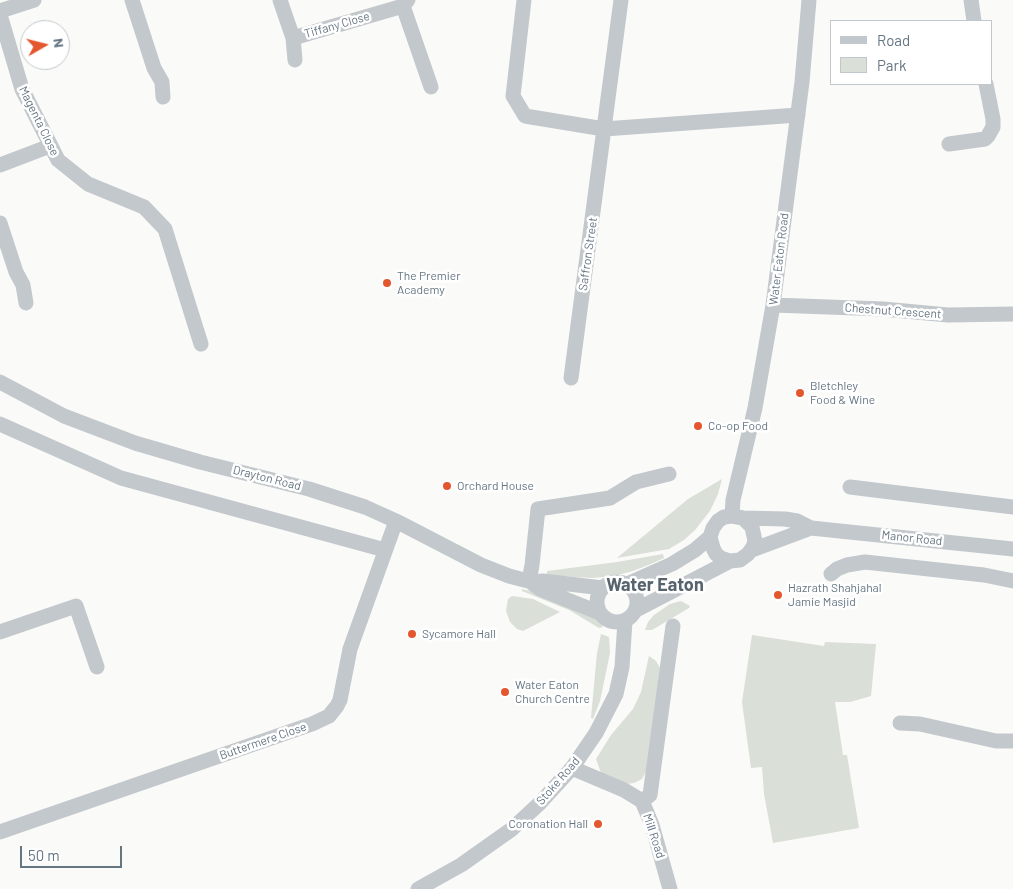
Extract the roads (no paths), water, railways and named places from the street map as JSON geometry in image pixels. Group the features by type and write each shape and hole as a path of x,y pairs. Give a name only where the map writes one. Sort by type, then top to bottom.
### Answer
{"street":[{"path":"0,11 34,0"},
{"path":"132,0 154,68 162,82 164,97"},
{"name":"Tiffany Close","path":"280,0 293,38 294,60"},
{"path":"524,0 513,96 525,116 604,129 798,115"},
{"name":"Saffron Street","path":"571,378 620,0"},
{"name":"Water Eaton Road","path":"738,517 733,500 755,408 773,306 798,115 809,0"},
{"path":"970,0 974,20"},
{"path":"406,3 431,87"},
{"name":"Tiffany Close","path":"293,38 406,3"},
{"name":"Magenta Close","path":"0,15 22,89 58,160 88,184 144,207 165,229 201,344"},
{"path":"950,144 984,139 988,136 993,127 993,119 986,85"},
{"path":"0,165 50,146"},
{"path":"0,223 16,272 23,285 26,303"},
{"name":"Chestnut Crescent","path":"773,306 883,309 948,315 1013,314"},
{"name":"Drayton Road","path":"0,382 64,416 122,439 200,462 314,490 365,508 396,521 481,565 530,582 540,589 600,613"},
{"path":"0,424 127,480 385,550"},
{"path":"530,582 538,509 610,498 636,482 669,474"},
{"path":"850,487 1013,507"},
{"path":"710,537 695,550 672,564 627,584 614,582 603,588 598,598 600,613 608,620 614,622 631,615 730,561 745,557 752,550 755,534 749,523 738,517 724,518 718,522 713,528 710,537 712,548 716,554 730,561"},
{"name":"Manor Road","path":"738,517 785,519 797,521 811,528 1013,548"},
{"name":"Buttermere Close","path":"0,832 312,724 329,716 340,700 350,648 396,521"},
{"name":"Manor Road","path":"752,550 811,528"},
{"path":"831,574 846,565 865,562 984,575 1013,581"},
{"name":"Drayton Road","path":"530,582 543,581 603,588"},
{"path":"627,584 637,598 631,615"},
{"path":"0,632 76,606 98,667"},
{"name":"Stoke Road","path":"418,889 461,865 512,829 540,803 572,768 596,733 616,694 631,615"},
{"path":"642,801 650,795 673,626"},
{"path":"900,723 920,724 996,741 1013,741"},
{"name":"Mill Road","path":"572,768 624,790 642,801 652,825 670,889"}],"place":[{"name":"The Premier Academy","path":"387,283"},
{"name":"Bletchley Food & Wine","path":"800,393"},
{"name":"Co-op Food","path":"698,426"},
{"name":"Orchard House","path":"447,486"},
{"name":"Hazrath Shahjahal Jamie Masjid","path":"778,595"},
{"name":"Sycamore Hall","path":"412,634"},
{"name":"Water Eaton Church Centre","path":"505,692"},
{"name":"Coronation Hall","path":"598,824"}],"district":[{"name":"Water Eaton","path":"655,585"}]}
